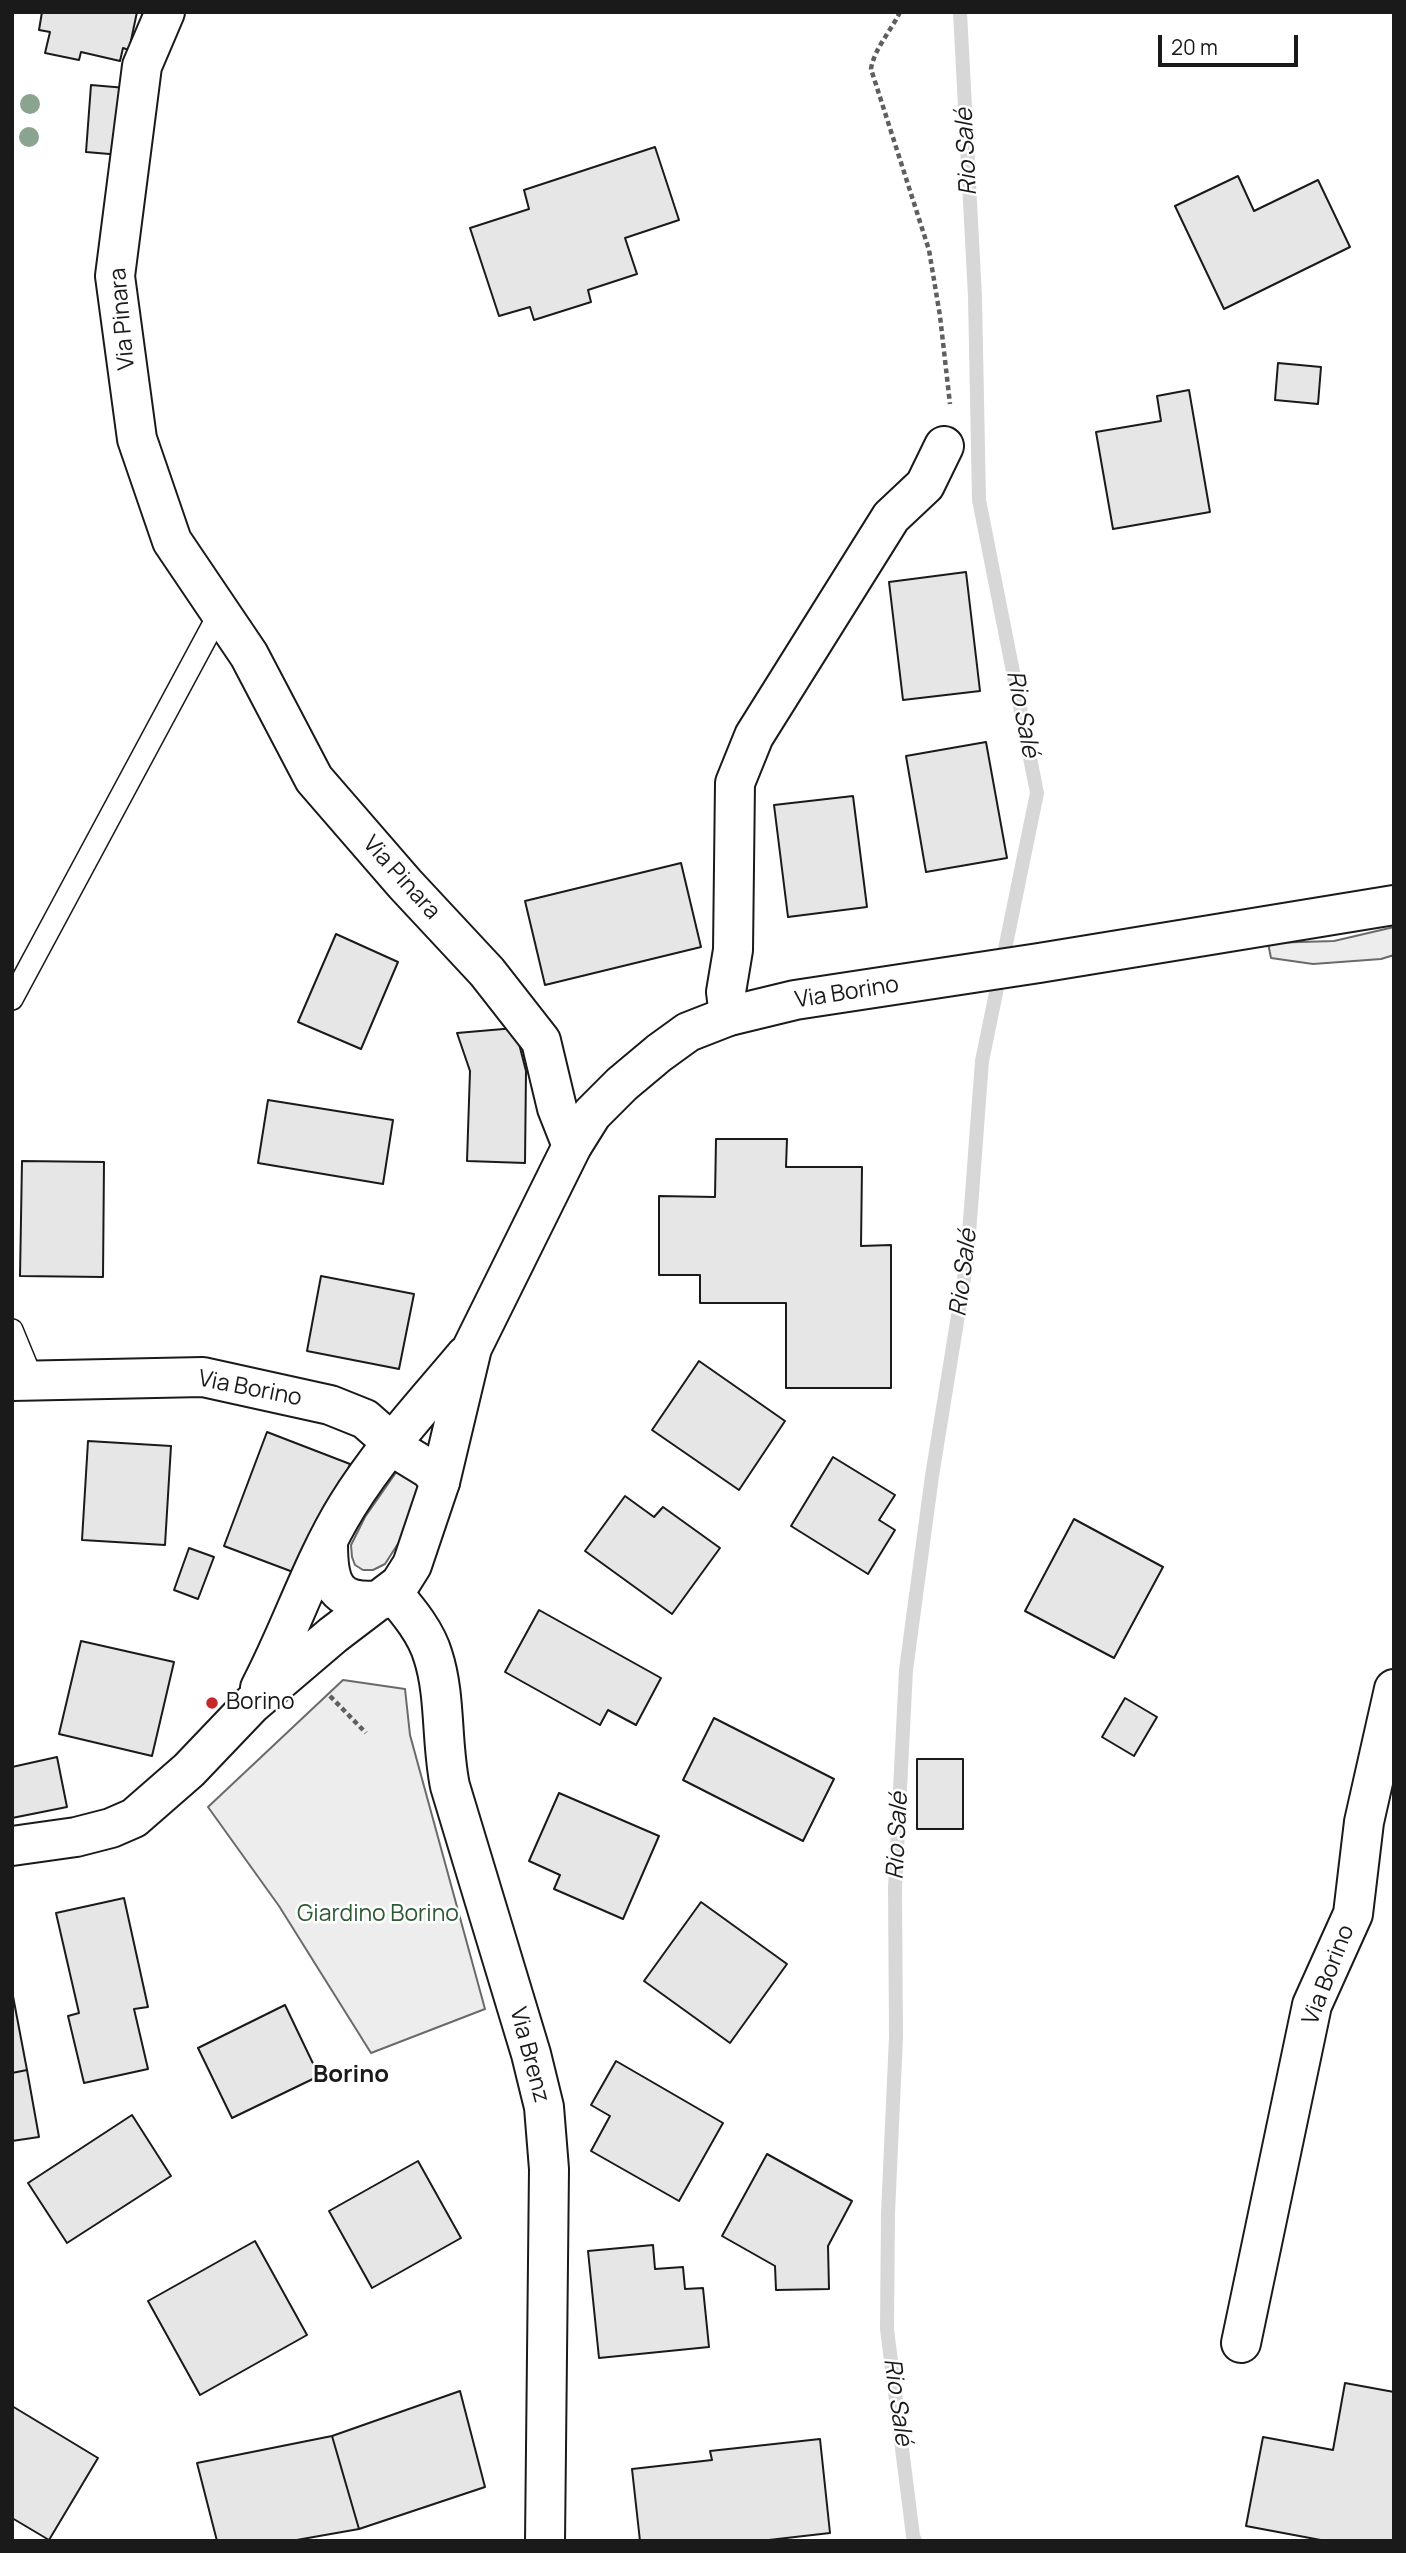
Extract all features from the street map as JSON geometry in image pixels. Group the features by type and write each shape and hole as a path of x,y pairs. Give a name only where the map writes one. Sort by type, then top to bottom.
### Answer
{"street":[{"name":"Via Pinara","path":"164,12 142,66 115,276 137,439 172,541 248,655 314,779 405,884 487,972 541,1041 557,1108 572,1146"},
{"path":"729,1016 726,992 733,950 735,783 754,736 891,517 925,485 944,446"},
{"name":"Via Borino","path":"251,1704 280,1649 309,1581 346,1507 394,1442 471,1348 572,1146 592,1114 622,1084 688,1032 729,1016 794,1000 1394,905"},
{"name":"Via Borino","path":"12,1846 76,1837 111,1828 134,1818 189,1770 251,1704 333,1635 400,1584 412,1565 440,1482 471,1348"},
{"name":"Via Borino","path":"22,1381 203,1377 330,1405 365,1419 406,1455 429,1469 440,1482"},
{"path":"328,1544 328,1570 335,1588 349,1598 365,1602 387,1596"},
{"name":"Via Brenz","path":"387,1596 410,1614 433,1654 440,1680 443,1743 450,1786 531,2054 544,2107 548,2169 545,2541"},
{"name":"Via Borino","path":"1241,2343 1312,2005 1353,1913 1364,1822 1394,1689"}],"lane":[{"path":"12,999 220,612"},
{"path":"12,1330 22,1381"}],"path":[{"path":"900,12 873,59 871,69 929,250 950,403 944,446"},
{"path":"325,1691 366,1733"}],"shaded area":[{"path":"1394,927 1394,955 1381,959 1313,964 1271,958 1268,943 1334,941"},
{"path":"397,1471 422,1484 401,1539 385,1564 373,1570 363,1570 355,1565 351,1545 365,1517"},
{"name":"Giardino Borino","path":"343,1680 405,1689 410,1735 485,2009 371,2053 279,1906 208,1807"}],"building":[{"path":"42,12 137,12 129,50 123,48 120,61 81,52 79,60 45,53 50,32 39,30"},
{"path":"91,85 126,88 121,155 86,152"},
{"path":"655,147 679,220 625,238 637,274 588,290 591,302 534,320 530,307 499,316 470,228 529,209 524,190"},
{"path":"1238,176 1254,211 1318,180 1350,247 1224,309 1175,206"},
{"path":"1278,363 1321,367 1318,404 1275,400"},
{"path":"1189,390 1210,512 1113,529 1096,432 1161,421 1157,396"},
{"path":"966,572 980,691 903,700 889,582"},
{"path":"986,742 1007,858 926,872 906,756"},
{"path":"853,796 867,907 788,917 774,805"},
{"path":"681,863 701,947 545,985 525,901"},
{"path":"336,934 398,962 361,1049 298,1022"},
{"path":"515,1028 526,1071 525,1163 467,1161 470,1071 457,1033"},
{"path":"268,1100 393,1120 383,1184 258,1163"},
{"path":"716,1139 787,1139 786,1167 862,1167 861,1246 891,1245 891,1388 786,1388 786,1303 700,1303 700,1275 659,1275 659,1196 715,1197"},
{"path":"22,1161 104,1162 103,1277 20,1276"},
{"path":"321,1276 414,1294 399,1369 307,1351"},
{"path":"699,1361 785,1421 739,1490 652,1430"},
{"path":"267,1432 350,1464 315,1557 293,1572 224,1546"},
{"path":"88,1441 171,1446 165,1545 82,1540"},
{"path":"833,1457 895,1495 879,1520 895,1530 868,1574 791,1526"},
{"path":"625,1496 654,1517 663,1507 720,1548 672,1614 585,1551"},
{"path":"1074,1519 1163,1567 1114,1658 1025,1611"},
{"path":"189,1548 214,1557 198,1599 174,1590"},
{"path":"539,1610 661,1678 636,1725 608,1710 600,1725 505,1672"},
{"path":"81,1641 174,1662 152,1756 59,1734"},
{"path":"1125,1698 1157,1717 1134,1756 1102,1737"},
{"path":"714,1718 834,1779 803,1841 683,1780"},
{"path":"57,1757 67,1807 12,1818 12,1767"},
{"path":"917,1759 963,1759 963,1829 917,1829"},
{"path":"559,1793 659,1836 623,1919 554,1889 560,1875 529,1861"},
{"path":"124,1898 148,2007 134,2009 148,2069 84,2083 68,2016 79,2013 56,1913"},
{"path":"701,1902 787,1964 730,2043 644,1981"},
{"path":"12,1991 27,2070 12,2073"},
{"path":"285,2005 319,2076 232,2118 198,2048"},
{"path":"616,2061 723,2123 679,2201 591,2151 610,2116 591,2105"},
{"path":"27,2070 39,2137 12,2141 12,2073"},
{"path":"132,2115 171,2176 67,2243 28,2183"},
{"path":"767,2154 852,2201 828,2246 829,2289 776,2290 775,2266 722,2236"},
{"path":"418,2161 461,2238 372,2288 329,2211"},
{"path":"255,2241 307,2335 200,2395 148,2301"},
{"path":"653,2245 655,2269 683,2267 685,2289 703,2288 709,2347 599,2358 588,2251"},
{"path":"1345,2383 1394,2392 1394,2541 1326,2541 1246,2526 1263,2437 1333,2450"},
{"path":"460,2391 485,2487 359,2529 332,2436"},
{"path":"12,2406 98,2458 49,2540 12,2518"},
{"path":"332,2436 359,2529 291,2541 217,2541 197,2463"},
{"path":"820,2439 830,2533 760,2541 640,2541 632,2469 712,2460 710,2451"}],"waterway":[{"name":"Rio Salé","path":"915,2541 887,2329 888,2213 896,2037 895,1888 906,1670 932,1476 967,1260 982,1061 1037,793 979,500 975,297 960,12"}],"place":[{"name":"Borino","path":"212,1703"}],"district":[{"name":"Borino","path":"351,2075"}]}
